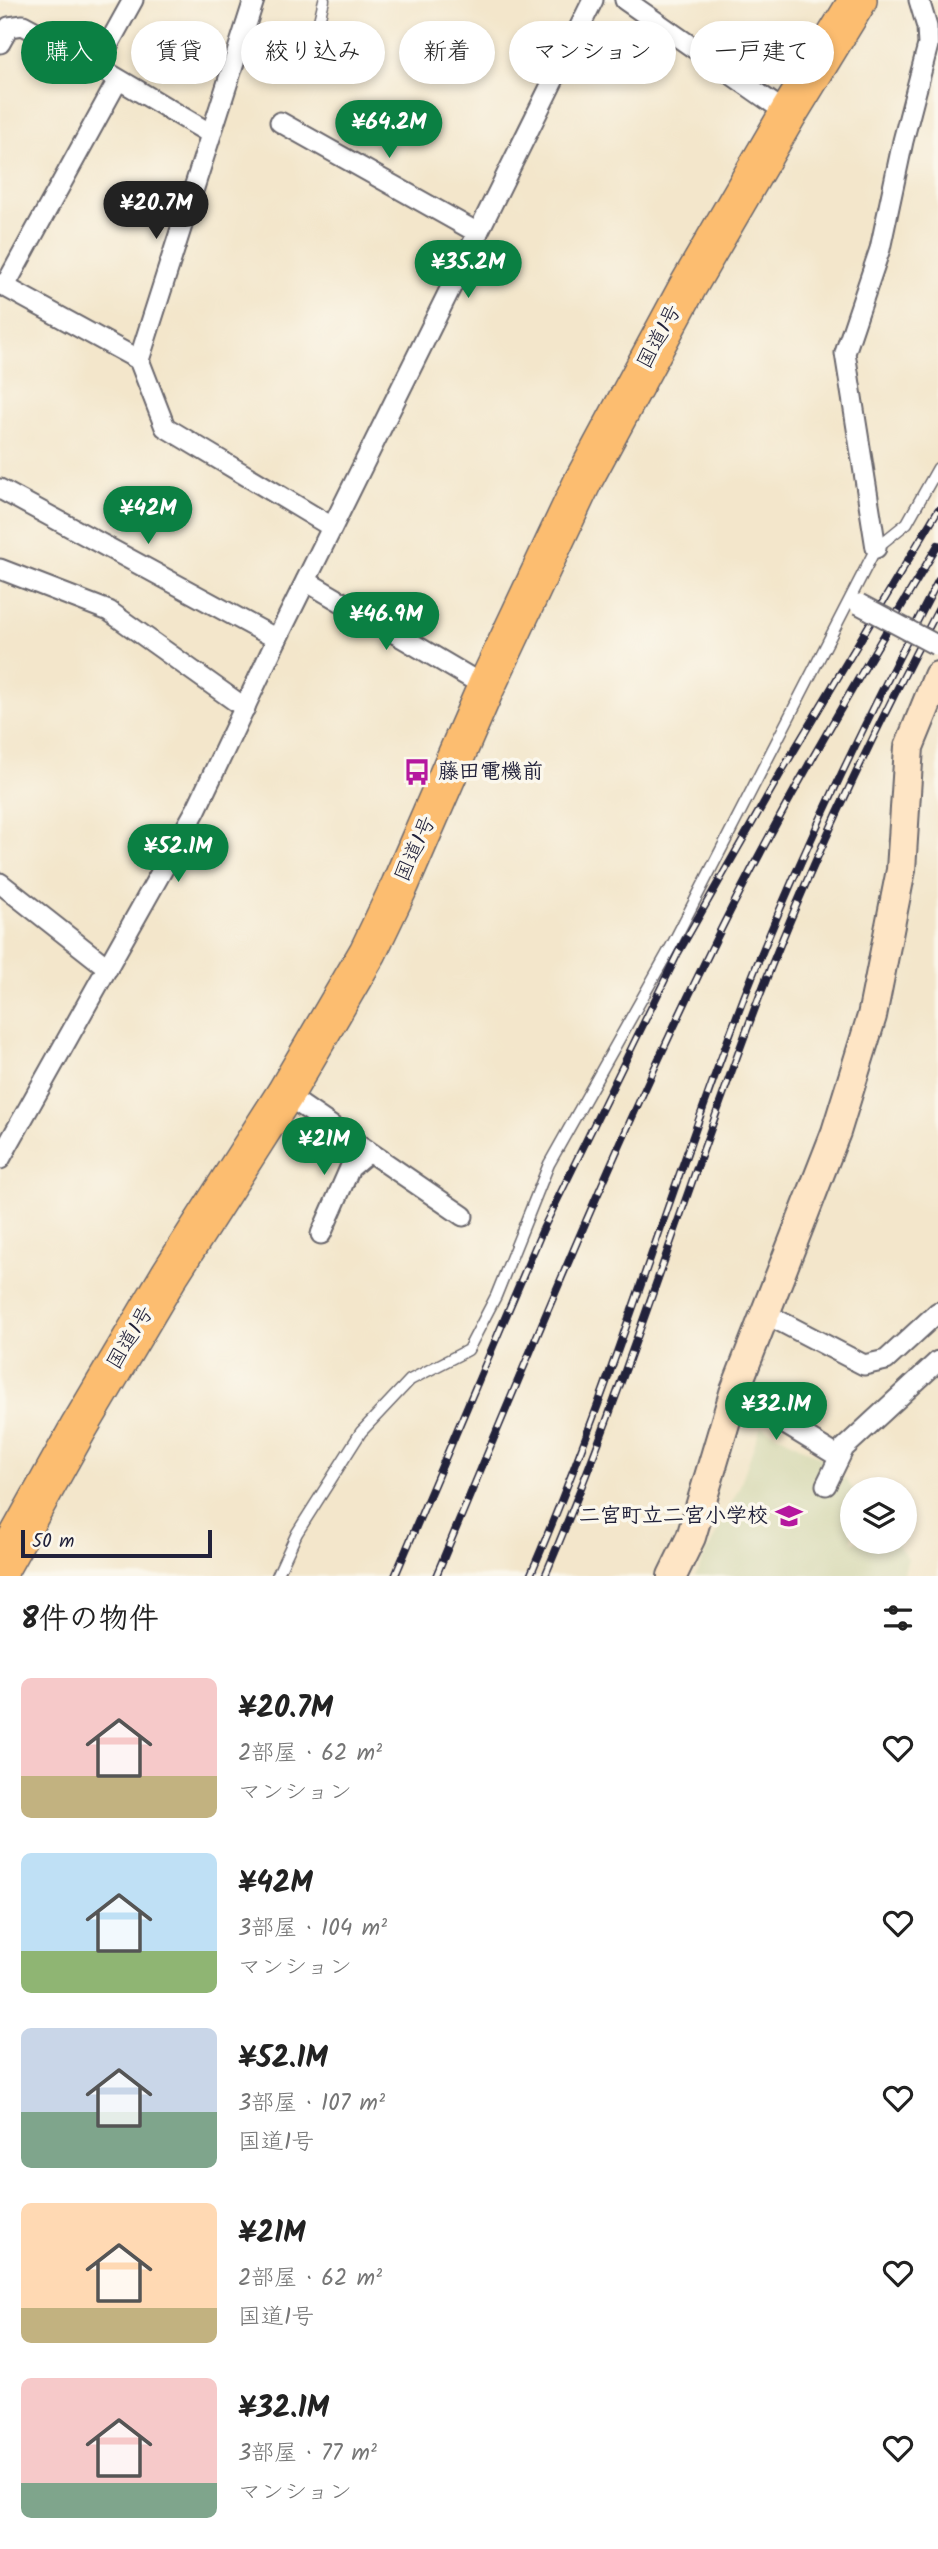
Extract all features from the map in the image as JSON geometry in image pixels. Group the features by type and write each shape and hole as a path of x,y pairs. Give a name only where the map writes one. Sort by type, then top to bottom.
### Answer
{"highway":[{"name":"国道1号","path":"0,1569 78,1429 170,1274 285,1094 368,951 400,885 486,687 583,481 687,288 858,0"}],"street":[{"path":"117,29 133,0"},
{"path":"254,0 139,360 165,427 332,527"},
{"path":"0,1159 196,810 277,639 593,0"},
{"path":"625,0 788,114"},
{"path":"876,548 845,353 880,249 903,141 928,45 927,27 919,0"},
{"path":"0,43 9,27 21,24"},
{"path":"139,360 2,285 118,80 211,134"},
{"path":"280,122 478,233"},
{"path":"0,489 277,639"},
{"path":"0,569 109,611 245,708"},
{"path":"306,581 486,687"},
{"path":"859,604 936,645"},
{"path":"672,1576 691,1537 734,1393 836,1132 872,1016 901,870 909,747 938,676"},
{"path":"0,883 108,968"},
{"path":"285,1094 463,1216"},
{"path":"321,1234 350,1168 369,1152"},
{"path":"766,1314 864,1365 886,1360 938,1312"},
{"path":"826,1485 844,1448 938,1361"},
{"path":"734,1393 839,1457"}],"lane":[{"path":"319,21 324,0"},
{"path":"277,1576 297,1533 361,1432 410,1380 468,1350 496,1296 549,1164 672,945 876,548 906,523 938,468"}],"shaded area":[{"name":"二宮町立二宮小学校","path":"761,1426 824,1459 814,1478 835,1490 840,1483 840,1554 905,1554 908,1558 903,1576 695,1576 739,1488"}],"railway":[{"path":"395,1576 543,1229 678,953 783,769 938,510"},
{"path":"436,1576 598,1194 702,968 786,806 938,545"},
{"path":"530,1576 588,1430 720,1060 769,935 838,782 938,581"},
{"path":"545,1576 629,1360 760,995 843,800 938,610"}],"place":[{"name":"藤田電機前","path":"417,772"},
{"name":"二宮町立二宮小学校","path":"789,1516"}]}
